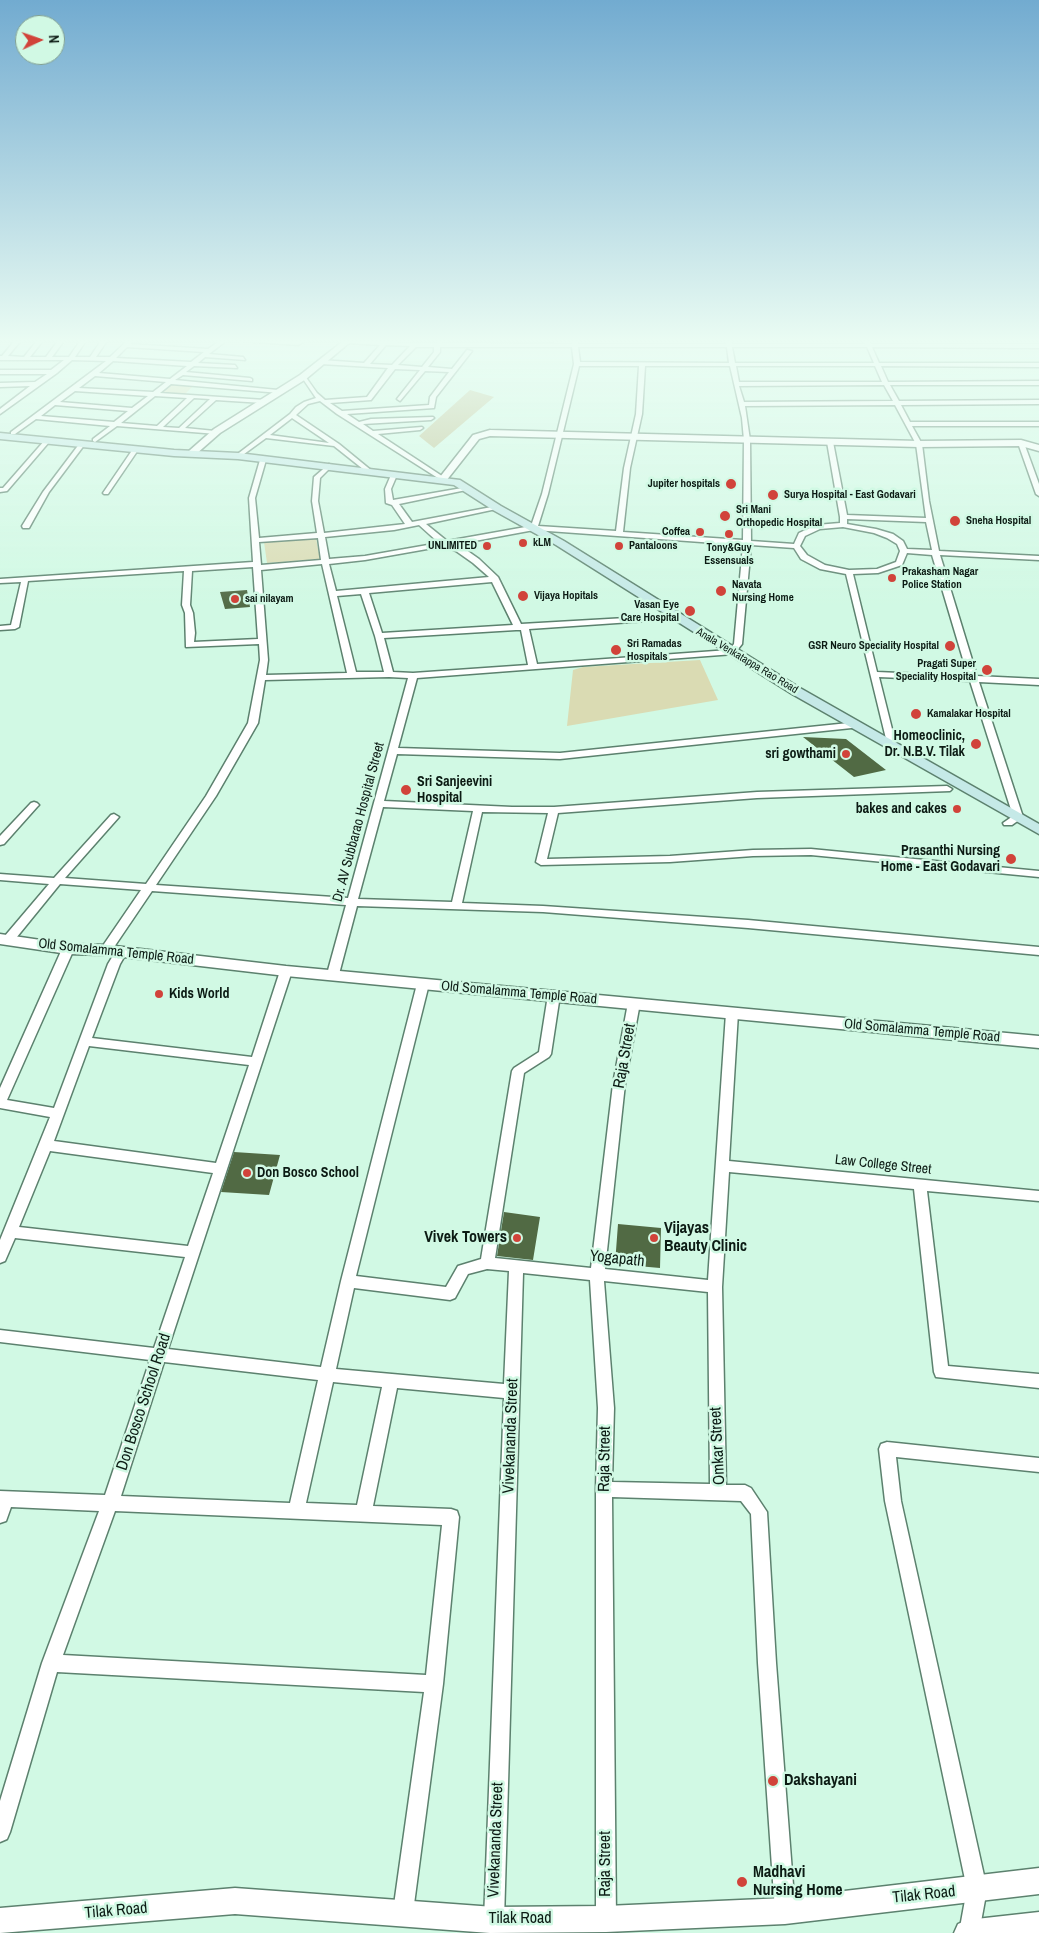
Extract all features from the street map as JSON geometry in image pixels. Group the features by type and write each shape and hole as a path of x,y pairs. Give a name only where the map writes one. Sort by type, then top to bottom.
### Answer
{"main road":[{"path":"0,431 177,449 192,453"},
{"path":"0,436 174,454 192,453 238,456 457,482 497,508 534,528"},
{"name":"Anala Venkatappa Rao Road","path":"534,528 551,546 716,653 947,789 1039,830"},
{"name":"Anala Venkatappa Rao Road","path":"534,528 731,652 891,745 1013,820 1039,842"}],"street":[{"path":"13,433 20,428"},
{"path":"95,440 112,428"},
{"path":"160,428 215,434"},
{"path":"192,453 223,428"},
{"path":"238,456 274,428"},
{"path":"311,428 370,472"},
{"path":"363,428 444,480 476,438 490,433 919,444 1021,443 1039,448"},
{"path":"371,433 418,428"},
{"path":"534,528 545,494 560,428"},
{"path":"619,534 627,468 635,428"},
{"path":"261,678 389,674 413,676 731,652 738,644 747,544 746,428"},
{"path":"910,428 919,444 929,520 936,554 1013,820"},
{"path":"264,436 336,446"},
{"path":"0,490 5,490 47,441"},
{"path":"830,442 844,517 843,525"},
{"path":"1021,443 1039,494"},
{"path":"26,526 46,492 82,444"},
{"path":"106,493 135,450"},
{"path":"0,1257 12,1232 86,1041 114,964 113,951 148,888 211,796 253,723 264,660 252,498 264,460"},
{"path":"329,466 318,476 316,501 320,535 332,594 352,675"},
{"path":"394,475 388,489 390,503 468,489"},
{"path":"394,502 410,525"},
{"path":"256,540 410,525 497,508"},
{"path":"844,517 929,520"},
{"path":"420,523 447,545 459,549 476,561 495,579 522,628 533,667"},
{"path":"843,525 876,530 900,543 904,551 899,563 878,571 849,572 823,567 804,557 796,546 802,535 819,528 843,525"},
{"path":"0,581 326,562 447,545 534,528 796,546"},
{"path":"904,551 1039,558"},
{"path":"188,569 186,605 190,626 189,645 263,642"},
{"path":"849,572 891,745"},
{"path":"0,628 15,627 25,579"},
{"path":"332,594 495,579"},
{"path":"364,591 389,674"},
{"path":"379,636 661,618"},
{"path":"874,674 1039,682"},
{"name":"Dr. AV Subbarao Hospital Street","path":"334,974 413,676"},
{"path":"392,751 560,756 858,726"},
{"path":"379,804 478,809 554,810 757,795 947,789"},
{"path":"0,842 34,804"},
{"path":"456,906 478,809"},
{"path":"554,810 541,862 670,859 753,853 811,852 1039,874"},
{"path":"4,940 114,817"},
{"path":"0,877 352,902 543,909 748,924 1039,951"},
{"name":"Old Somalamma Temple Road","path":"4,940 68,949 113,951 286,971 334,974 1039,1042"},
{"path":"57,1113 0,1103 68,949"},
{"name":"Don Bosco School Road","path":"0,1832 51,1662 110,1504 286,971"},
{"path":"296,1512 348,1281 423,984"},
{"path":"487,1263 518,1071 545,1054 554,995"},
{"name":"Raja Street","path":"606,1919 604,1489 606,1408 597,1275 619,1084 634,1003"},
{"name":"Omkar Street","path":"732,1013 715,1287 718,1492 745,1493 759,1512 767,1663 786,1911"},
{"path":"86,1041 257,1062"},
{"path":"46,1145 220,1169"},
{"name":"Law College Street","path":"724,1166 1039,1196"},
{"path":"920,1185 941,1372 1039,1381"},
{"path":"12,1232 192,1252"},
{"path":"348,1281 450,1294 463,1270 487,1263 516,1266"},
{"name":"Yogapath","path":"516,1266 715,1287"},
{"name":"Vivekananda Street","path":"494,1920 516,1266"},
{"path":"0,1336 328,1375 512,1392"},
{"path":"364,1512 391,1380"},
{"path":"1039,1465 887,1449 892,1501 914,1594 977,1889 968,1933 1039,1925"},
{"path":"604,1489 718,1492"},
{"path":"0,1515 3,1499 296,1512 364,1512 451,1517 434,1684 403,1912"},
{"path":"51,1662 434,1684"},
{"name":"Tilak Road","path":"0,1922 235,1902 403,1912 567,1926 606,1919 786,1911 1039,1881"}],"green space":[{"path":"428,428 457,428 434,448 419,436"},
{"path":"316,538 320,559 267,563 264,542"},
{"path":"700,660 718,700 567,726 573,670 583,667"}],"building":[{"name":"sai nilayam","path":"247,590 250,607 225,609 220,592"},
{"name":"sri gowthami","path":"803,737 846,739 886,770 854,777"},
{"name":"Don Bosco School","path":"234,1152 280,1155 269,1195 221,1192"},
{"name":"Vivek Towers","path":"504,1212 540,1217 533,1260 497,1256"},
{"path":"618,1224 661,1228 660,1268 615,1264"}],"place":[{"name":"Jupiter hospitals","path":"731,484"},
{"name":"Surya Hospital - East Godavari","path":"773,495"},
{"name":"Sri Mani Orthopedic Hospital","path":"725,516"},
{"name":"Sneha Hospital","path":"955,521"},
{"name":"Coffea","path":"700,532"},
{"name":"Tony&Guy Essensuals","path":"729,534"},
{"name":"kLM","path":"523,543"},
{"name":"UNLIMITED","path":"487,546"},
{"name":"Pantaloons","path":"619,546"},
{"name":"Prakasham Nagar Police Station","path":"892,578"},
{"name":"Navata Nursing Home","path":"721,591"},
{"name":"Vijaya Hopitals","path":"523,596"},
{"name":"sai nilayam","path":"235,599"},
{"name":"Vasan Eye Care Hospital","path":"690,611"},
{"name":"GSR Neuro Speciality Hospital","path":"950,646"},
{"name":"Sri Ramadas Hospitals","path":"616,650"},
{"name":"Pragati Super Speciality Hospital","path":"987,670"},
{"name":"Kamalakar Hospital","path":"916,714"},
{"name":"Homeoclinic, Dr. N.B.V. Tilak","path":"976,744"},
{"name":"sri gowthami","path":"846,754"},
{"name":"Sri Sanjeevini Hospital","path":"406,790"},
{"name":"bakes and cakes","path":"957,809"},
{"name":"Prasanthi Nursing Home - East Godavari","path":"1011,859"},
{"name":"Kids World","path":"159,994"},
{"name":"Don Bosco School","path":"247,1173"},
{"name":"Vivek Towers","path":"517,1238"},
{"name":"Vijayas Beauty Clinic","path":"654,1238"},
{"name":"Dakshayani","path":"773,1781"},
{"name":"Madhavi Nursing Home","path":"742,1882"}]}
